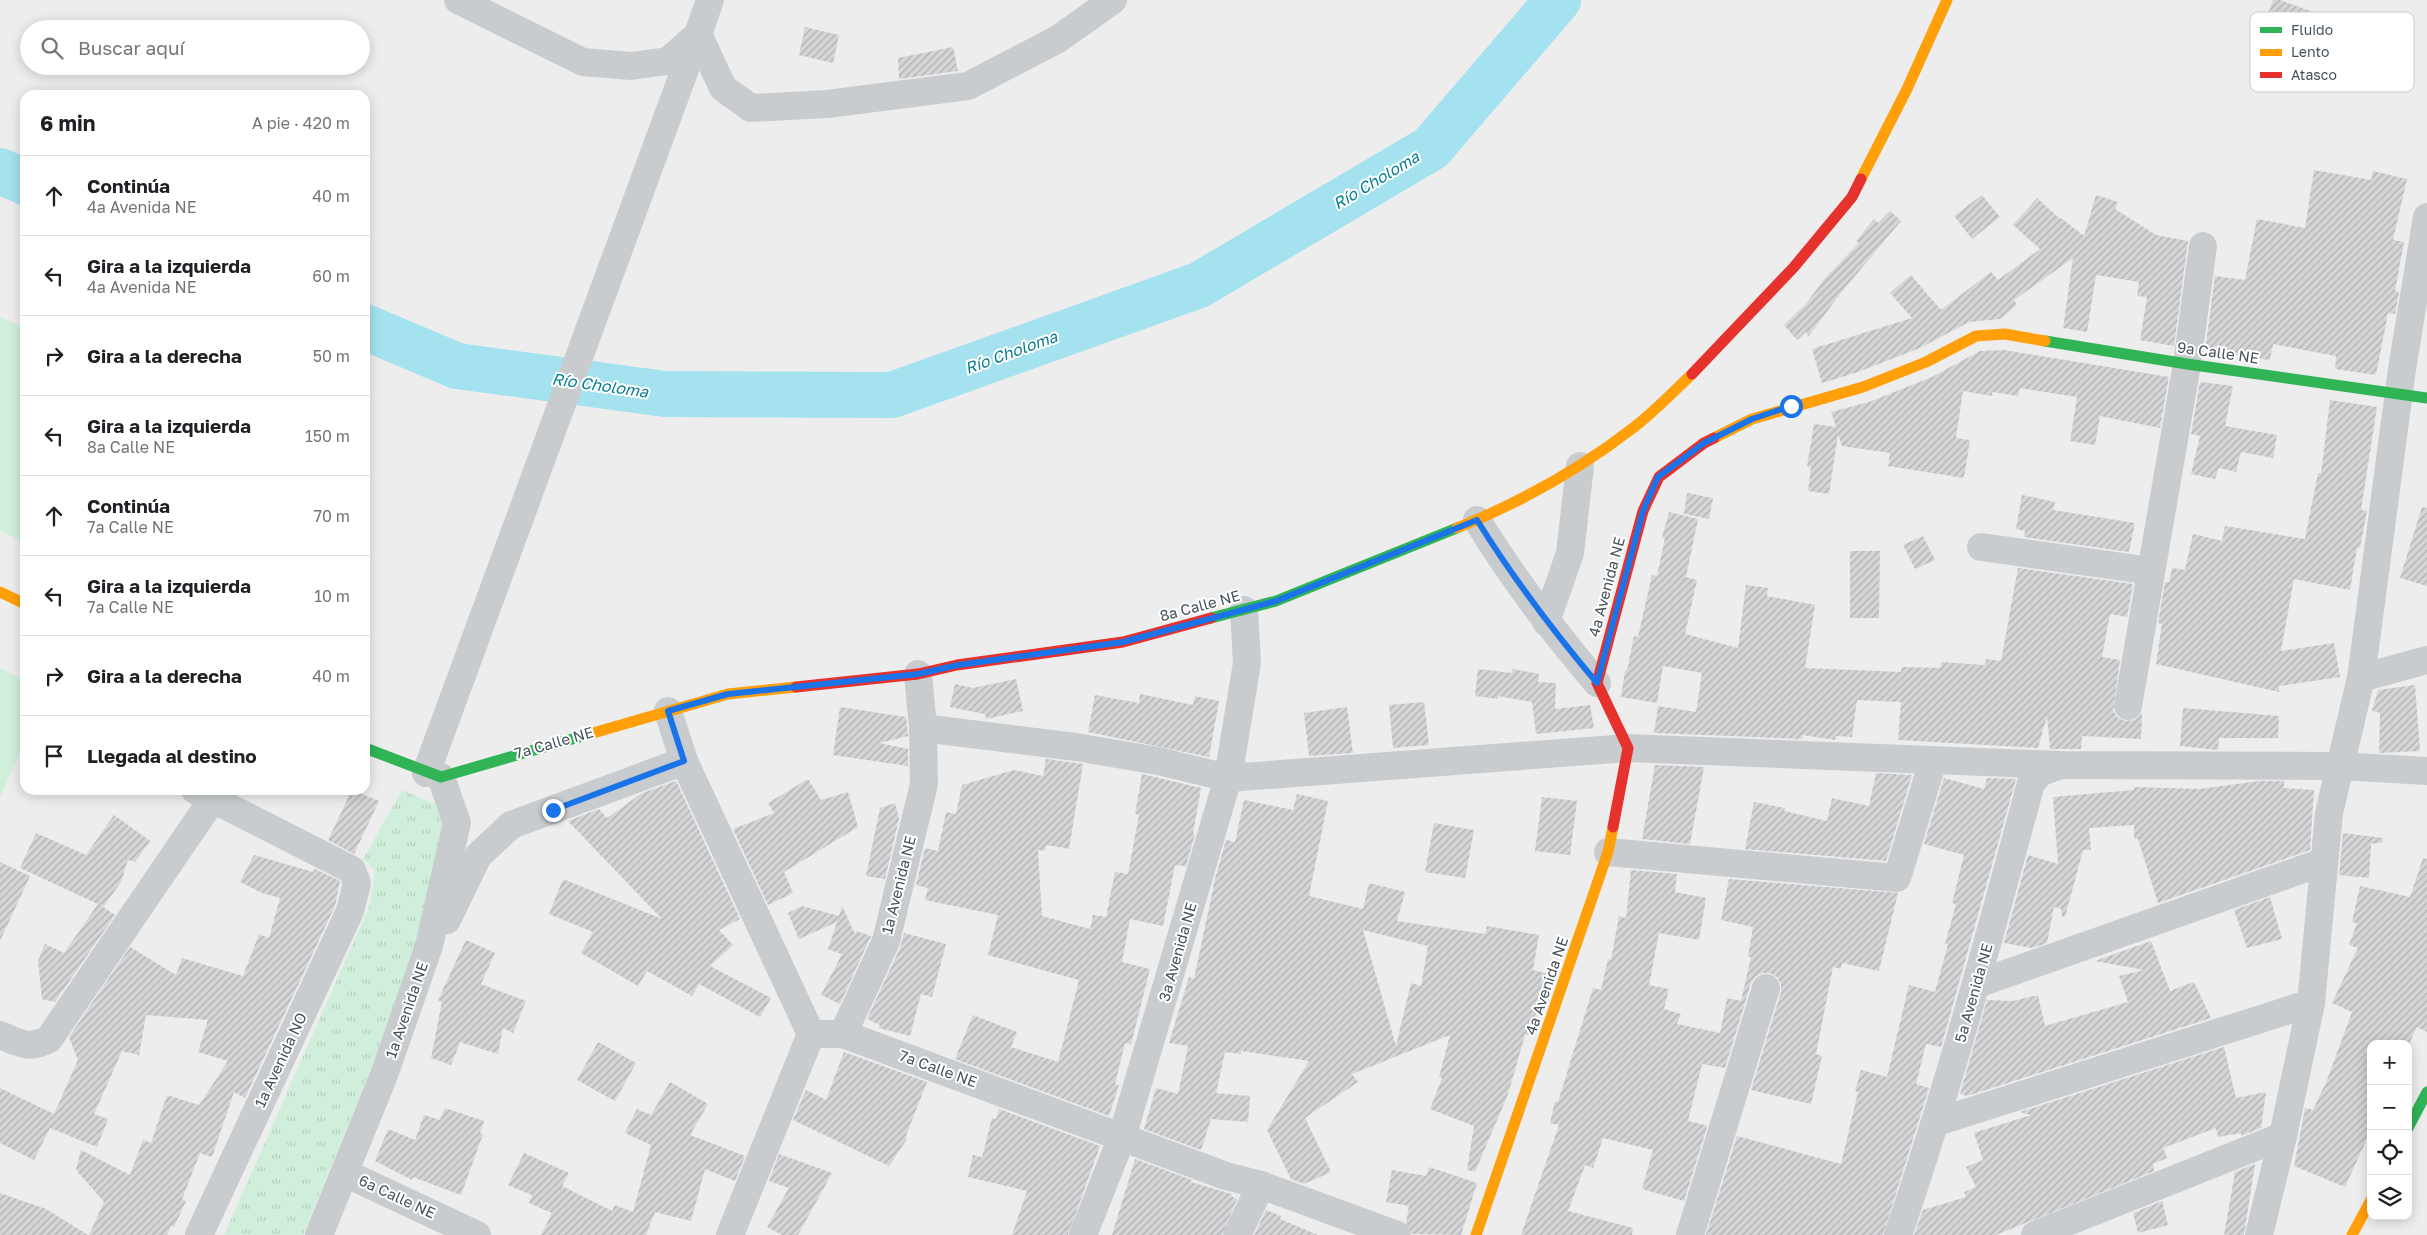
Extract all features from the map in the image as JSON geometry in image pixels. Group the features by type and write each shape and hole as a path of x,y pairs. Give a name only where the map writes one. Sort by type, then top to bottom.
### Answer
{"street":[{"path":"458,0 583,62 632,66 668,61 698,34"},
{"path":"370,750 434,775 442,729 672,108 710,0"},
{"path":"698,34 723,88 751,108 827,104 968,86 1058,39 1113,0"},
{"name":"8a Calle NE","path":"918,674 958,665 1123,642 1276,601 1477,520 1580,466 1634,427 1698,369 1794,267 1852,197 1908,89 1947,0"},
{"path":"2259,1235 2283,1136 2311,1002 2329,812 2361,678 2400,394 2427,217"},
{"path":"2128,706 2187,364 2203,246"},
{"name":"9a Calle NE","path":"2005,334 2187,364 2427,398"},
{"name":"4a Avenida NE","path":"1597,683 1643,511 1658,477 1704,443 1752,419 1863,387 1926,362 1976,336 2005,334"},
{"path":"1546,622 1570,552 1580,466"},
{"path":"1477,520 1508,570 1546,622 1597,683 1628,748"},
{"path":"1981,547 2151,570"},
{"path":"0,592 20,602"},
{"name":"3a Avenida NE","path":"1083,1235 1122,1137 1228,778 1247,663 1244,610"},
{"path":"2361,678 2427,660"},
{"name":"7a Calle NE","path":"434,775 728,694 918,674"},
{"name":"1a Avenida NE","path":"843,1034 886,941 924,784 923,728 918,674"},
{"path":"668,711 684,761 811,1034 730,1235"},
{"path":"923,728 1085,749 1158,761 1228,778 1628,748 2061,765 2339,766 2427,771"},
{"name":"4a Avenida NE","path":"1476,1235 1568,974 1608,852 1628,748"},
{"path":"429,946 450,915 478,856 511,825 684,761"},
{"path":"1608,852 1897,878 1933,761"},
{"name":"5a Avenida NE","path":"1898,1235 1937,1122 1977,984 2031,783 2041,772 2061,765"},
{"name":"1a Avenida NE","path":"319,1235 384,1075 429,946 457,823 434,775"},
{"path":"0,1035 25,1045 37,1045 49,1040 203,795"},
{"name":"1a Avenida NO","path":"199,1235 350,911 357,883 352,870 203,795"},
{"path":"1977,984 2323,862"},
{"path":"1690,1235 1766,988"},
{"path":"1937,1122 2311,1002"},
{"name":"7a Calle NE","path":"811,1034 843,1034 1226,1176 1260,1185 1397,1235"},
{"path":"2412,1120 2427,1092"},
{"path":"2035,1235 2283,1136"},
{"name":"6a Calle NE","path":"345,1173 477,1235"},
{"path":"1237,1235 1260,1185"},
{"path":"2352,1235 2367,1207"}],"green space":[{"path":"0,317 20,326 20,540 0,531"},
{"path":"0,668 20,678 20,753 0,797"},
{"path":"402,790 435,804 444,824 442,859 405,986 303,1235 224,1235 370,905 375,870 363,859"}],"building":[{"path":"2273,0 2280,0 2313,12 2269,12"},
{"path":"805,27 839,35 833,63 799,55"},
{"path":"953,47 958,71 899,79 898,58"},
{"path":"2314,170 2371,180 2373,171 2407,179 2393,240 2404,242 2395,291 2399,292 2395,314 2388,313 2376,375 2335,369 2336,356 2273,344 2270,360 2205,351 2215,276 2245,280 2257,219 2305,228"},
{"path":"1982,195 2000,217 1972,239 1954,216"},
{"path":"2096,195 2118,202 2115,209 2156,235 2188,241 2174,346 2140,340 2147,297 2137,296 2139,282 2096,275 2087,332 2063,328 2073,258 2014,300 2017,305 2000,319 1969,322 1920,348 1858,372 1822,383 1812,349 1912,318 1890,293 1911,275 1941,310 1991,272 1998,280 2040,249 2013,225 2037,198 2060,219 2084,236"},
{"path":"1890,211 1901,221 1840,294 1808,337 1806,332 1797,340 1784,325 1806,304 1825,278 1859,243 1856,241 1874,219 1878,223"},
{"path":"2004,350 2169,377 2160,428 2100,416 2095,445 2070,441 2077,397 2020,388 2018,396 1992,392 1992,396 1963,391 1956,438 1970,440 1964,478 1888,466 1890,453 1842,446 1838,434 1829,494 1808,491 1811,467 1807,466 1814,424 1836,427 1831,412 1869,402 1932,377 1980,351"},
{"path":"2200,382 2233,386 2225,426 2277,435 2273,458 2241,452 2236,472 2219,468 2215,479 2191,474 2200,436 2191,434"},
{"path":"2330,400 2377,407 2361,510 2367,511 2360,548 2357,547 2350,590 2294,579 2281,651 2334,643 2340,677 2279,686 2279,692 2156,664 2162,624 2158,623 2165,582 2169,582 2172,568 2185,570 2193,534 2222,541 2225,526 2305,539 2318,473 2321,473"},
{"path":"1687,493 1713,498 1709,519 1684,514"},
{"path":"2022,495 2055,502 2053,510 2135,523 2129,552 2024,537 2025,531 2016,529"},
{"path":"2422,507 2427,508 2427,586 2400,578"},
{"path":"1669,512 1698,519 1686,577 1697,580 1685,634 1738,648 1746,585 1768,588 1767,596 1815,605 1805,668 1901,672 1902,667 1941,668 1941,662 1985,665 1986,659 2001,661 2018,568 2133,584 2127,617 2110,614 2102,657 2120,660 2113,711 2118,718 2126,721 2134,720 2142,713 2141,739 2082,736 2081,749 2050,749 2047,716 2038,748 1898,740 1901,702 1857,700 1852,737 1836,736 1835,740 1802,735 1802,739 1654,733 1658,706 1696,712 1702,673 1663,666 1657,703 1621,697 1625,671 1627,671 1634,636 1638,637 1652,575 1657,576 1665,538 1662,537"},
{"path":"1923,536 1935,560 1915,569 1903,545"},
{"path":"1850,551 1880,551 1879,618 1850,618"},
{"path":"1478,669 1512,673 1513,669 1539,674 1538,682 1556,683 1555,709 1590,705 1594,728 1536,734 1532,702 1498,696 1498,699 1475,696"},
{"path":"1016,679 1023,711 986,719 985,714 950,707 955,684 973,688"},
{"path":"2415,685 2420,751 2379,753 2380,713 2372,711 2378,690"},
{"path":"1140,694 1193,705 1195,696 1219,701 1209,757 1088,732 1095,695 1139,703"},
{"path":"1424,702 1429,745 1393,748 1389,705"},
{"path":"840,707 906,717 908,736 879,743 908,749 908,766 833,755"},
{"path":"1347,707 1353,753 1309,756 1304,713"},
{"path":"2183,708 2279,716 2278,738 2219,738 2218,750 2180,746"},
{"path":"1046,759 1083,764 1069,849 1046,845 1045,851 1038,850 1042,916 1090,929 1093,915 1106,917 1115,872 1128,874 1139,815 1135,814 1142,774 1201,788 1193,834 1195,834 1186,866 1175,865 1163,926 1130,919 1122,962 1150,969 1131,1044 1125,1043 1115,1084 1119,1085 1109,1116 955,1059 973,1015 1017,1032 1011,1047 1058,1062 1079,980 988,955 998,915 925,900 928,888 916,885 925,848 938,851 946,812 956,814 962,785 1014,770 1043,776"},
{"path":"1655,765 1704,767 1690,844 1642,839"},
{"path":"1876,773 1912,775 1886,861 1745,849 1754,802 1785,808 1784,811 1827,821 1832,798 1869,806"},
{"path":"1944,778 1984,789 1987,778 2016,779 1941,1047 1926,1044 1916,1084 1929,1088 1883,1235 1706,1235 1737,1136 1841,1164 1858,1092 1855,1091 1861,1070 1887,1077 1909,985 1935,992 1948,944 1945,944 1956,904 1952,903 1964,855 1924,844"},
{"path":"808,779 821,800 848,792 858,827 784,872 793,893 768,905 733,829 774,813 768,803"},
{"path":"676,781 740,919 719,930 733,945 710,966 771,998 760,1017 699,984 692,996 647,971 638,986 581,953 593,932 549,914 563,879 662,919 568,821 599,809 607,818 642,793"},
{"path":"2259,781 2284,781 2284,788 2314,790 2310,850 2158,903 2138,839 2134,839 2134,825 2089,828 2091,850 2083,850 2065,917 2062,917 2061,909 2054,907 2047,943 2032,948 2004,943 2028,855 2058,864 2053,797 2134,790 2134,787 2200,789"},
{"path":"1297,794 1328,801 1309,896 1363,909 1369,883 1405,892 1397,921 1485,934 1487,926 1539,935 1533,970 1546,973 1541,1000 1528,1035 1525,1035 1508,1094 1475,1172 1467,1170 1474,1126 1430,1109 1442,1078 1439,1077 1450,1035 1352,1074 1358,1082 1305,1118 1331,1172 1304,1184 1291,1179 1267,1130 1309,1061 1241,1051 1241,1054 1225,1052 1216,1093 1250,1096 1248,1122 1211,1119 1201,1150 1144,1129 1156,1088 1178,1094 1188,1046 1169,1043 1189,977 1194,979 1215,879 1226,840 1235,842 1244,800 1293,810","holes":["1363,930 1428,946 1421,986 1411,983 1396,1046"]},
{"path":"350,795 364,795 379,801 354,854 328,840"},
{"path":"1542,797 1577,801 1570,855 1535,851"},
{"path":"895,803 899,819 885,879 866,876 880,808"},
{"path":"114,815 150,841 135,862 128,860 121,882 104,906 99,904 115,915 55,1002 42,999 38,961 45,944 64,953 98,904 20,868 36,833 86,855"},
{"path":"1434,823 1474,830 1465,878 1425,872"},
{"path":"2343,833 2383,838 2383,842 2371,844 2369,878 2339,875"},
{"path":"254,855 313,872 315,869 340,881 335,906 245,1098 234,1092 212,1157 200,1153 182,1199 186,1201 174,1227 171,1226 167,1235 89,1235 104,1202 76,1170 81,1150 130,1175 143,1140 151,1143 167,1095 199,1105 228,1061 198,1052 208,1020 146,1015 139,1055 122,1051 94,1114 108,1119 97,1147 50,1128 34,1160 0,1143 0,1088 54,1114 78,1060 69,1037 130,947 176,975 182,958 243,976 259,934 269,938 280,898 262,893 240,882"},
{"path":"2423,858 2427,859 2427,1032 2417,1027 2411,1040 2367,1040 2367,1139 2345,1187 2294,1166 2305,1108 2313,1110 2327,1080 2352,1012 2332,1003 2358,948 2349,945 2357,923 2352,922 2360,886 2410,897"},
{"path":"0,862 30,876 0,941"},
{"path":"1631,870 1677,874 1675,892 1706,898 1699,940 1659,933 1649,985 1669,989 1664,1009 1681,1014 1677,1024 1720,1033 1727,998 1741,1001 1751,957 1748,957 1753,927 1721,920 1729,879 1898,893 1879,971 1842,963 1841,969 1833,967 1816,1054 1822,1056 1811,1104 1751,1090 1781,992 1781,984 1777,977 1770,973 1762,973 1755,977 1751,983 1725,1068 1702,1064 1688,1121 1707,1127 1684,1201 1642,1189 1653,1150 1603,1138 1593,1168 1585,1165 1568,1211 1633,1228 1632,1235 1521,1235 1559,1125 1550,1123 1555,1101 1558,1102 1593,988 1601,990 1608,959 1611,960 1619,916 1626,918"},
{"path":"2270,897 2282,939 2247,948 2234,910"},
{"path":"802,906 839,916 842,906 855,934 856,931 871,936 840,1004 821,995 842,954 828,949 837,922 799,939 788,913"},
{"path":"904,933 946,944 932,997 921,994 910,1036 879,1028 880,1025 867,1019 900,948"},
{"path":"466,940 495,953 481,984 526,1001 513,1033 503,1028 498,1054 460,1042 451,1065 431,1058 442,1002 438,1000"},
{"path":"2151,941 2170,991 2194,982 2211,1018 1967,1096 1960,1094 1987,1000 2013,1001 2038,995 2045,1026 2128,1002 2119,976 2144,970 2095,961"},
{"path":"598,1042 636,1063 615,1101 577,1080"},
{"path":"2224,1047 2236,1098 2266,1092 2261,1128 2241,1136 2241,1133 2218,1137 2216,1128 2163,1148 2167,1158 2153,1164 2154,1171 1996,1235 1914,1235 1923,1210 1966,1197 1964,1192 1976,1187 1966,1167 1983,1160 1974,1133 2031,1115 2020,1112"},
{"path":"844,1052 927,1082 905,1138 907,1139 889,1166 793,1120 806,1090 826,1100"},
{"path":"670,1082 708,1104 690,1135 745,1156 735,1181 705,1169 691,1221 655,1212 646,1235 541,1235 552,1213 529,1203 532,1195 508,1185 524,1153 569,1173 562,1186 612,1211 615,1205 633,1212 651,1145 625,1133 637,1109 651,1115"},
{"path":"445,1108 484,1121 480,1133 483,1134 461,1195 413,1177 412,1180 375,1161 388,1129 415,1140 424,1115 440,1120"},
{"path":"999,1109 1100,1146 1068,1235 1012,1235 1027,1191 968,1177 973,1155 982,1157 992,1118 996,1119"},
{"path":"779,1154 832,1173 798,1235 782,1235 767,1227 789,1188 769,1181"},
{"path":"1135,1159 1192,1180 1191,1182 1232,1194 1231,1196 1237,1199 1222,1235 1112,1235"},
{"path":"2255,1164 2244,1235 2224,1235 2235,1172"},
{"path":"1429,1167 1477,1183 1461,1235 1412,1234 1406,1223 1409,1206 1386,1202 1392,1170 1426,1176"},
{"path":"0,1193 46,1209 88,1235 0,1235"},
{"path":"2162,1201 2168,1225 2138,1233 2133,1213"},
{"path":"1266,1210 1281,1216 1280,1219 1318,1235 1254,1235"}],"waterway":[{"name":"Río Choloma","path":"370,329 457,366 665,394 892,395 1199,285 1431,148 1558,0"},
{"name":"Río Choloma","path":"0,171 20,180"}],"traffic: fast":[{"path":"2045,341 2187,364 2427,398"},
{"path":"1211,618 1276,601 1457,528"},
{"path":"370,750 441,777 593,733"},
{"path":"2412,1120 2427,1092"}],"traffic: slow":[{"path":"1861,179 1907,89 1947,0"},
{"path":"1714,438 1752,419 1863,387 1926,362 1976,336 2005,334 2045,341"},
{"path":"1457,528 1526,496 1592,457 1641,422 1692,374"},
{"path":"0,592 20,602"},
{"path":"593,733 728,694 796,687"},
{"path":"1476,1235 1608,852 1613,827"},
{"path":"2352,1235 2367,1207"}],"traffic: jam":[{"path":"1692,374 1794,267 1852,197 1861,179"},
{"path":"1613,827 1628,748 1597,683 1643,511 1659,477 1704,443 1714,438"},
{"path":"796,687 918,674 957,665 1123,642 1211,618"}],"route":[{"path":"553,810 684,761 668,711 728,694 918,674 958,665 1123,642 1276,601 1477,520 1508,570 1546,622 1597,683 1643,511 1658,477 1704,443 1752,419 1791,406"}]}
